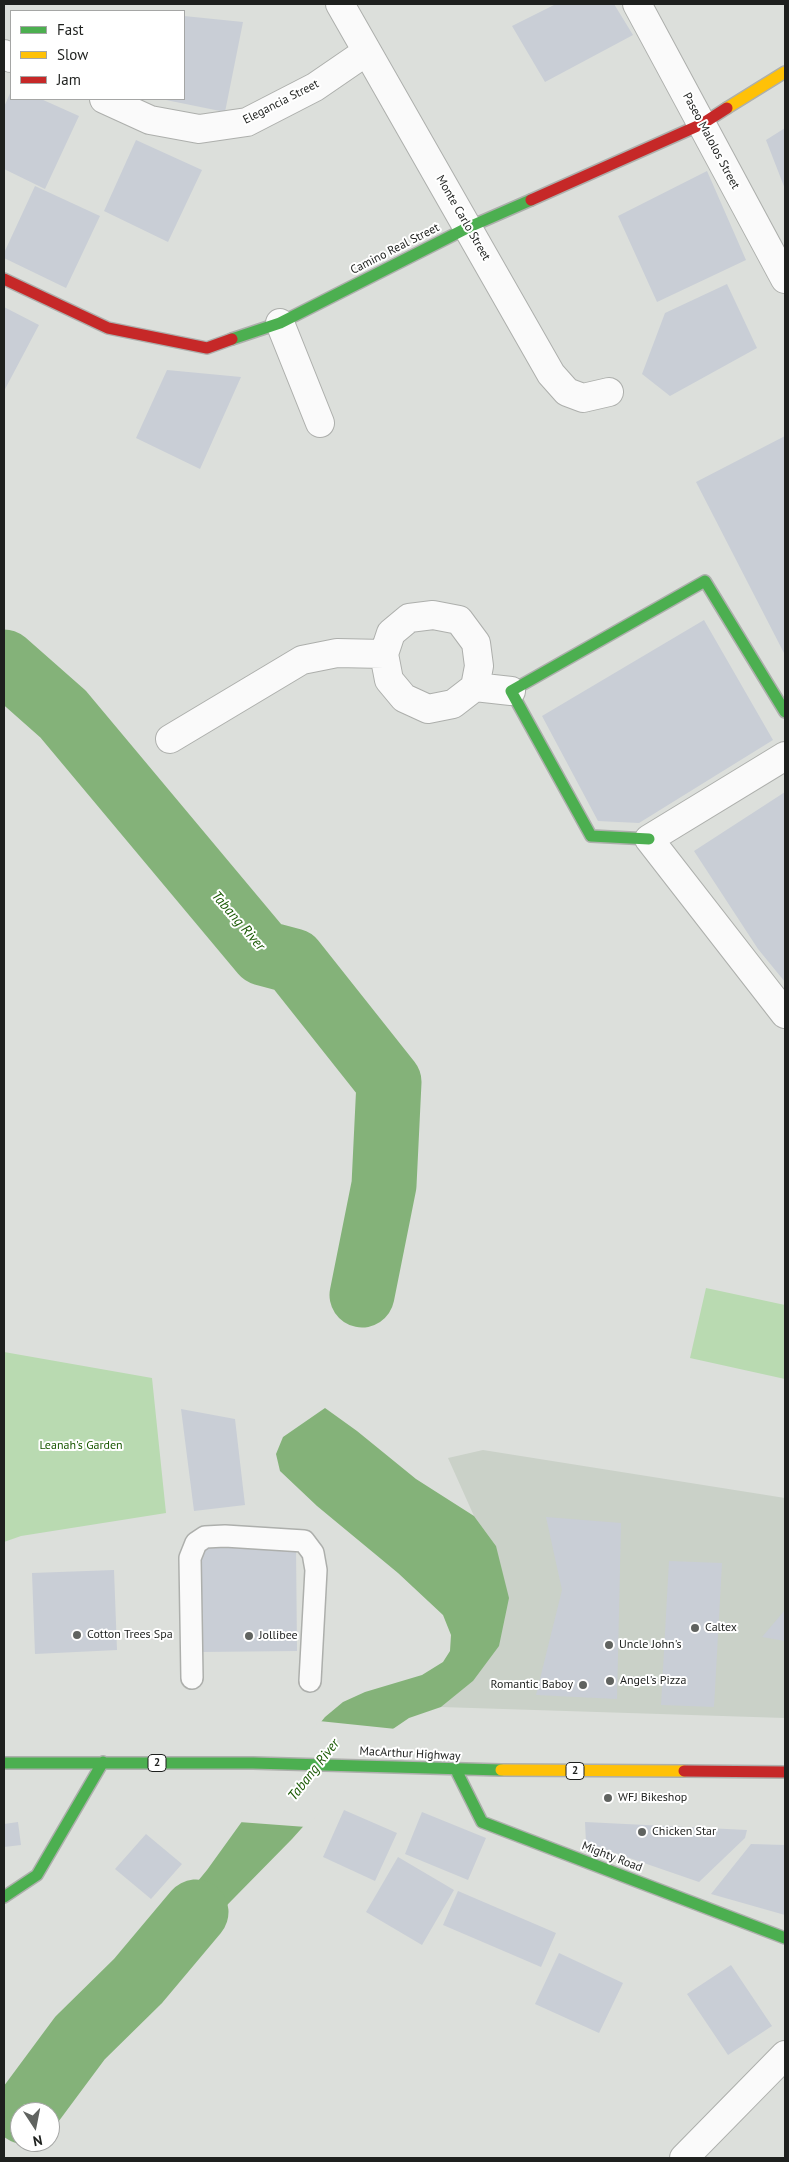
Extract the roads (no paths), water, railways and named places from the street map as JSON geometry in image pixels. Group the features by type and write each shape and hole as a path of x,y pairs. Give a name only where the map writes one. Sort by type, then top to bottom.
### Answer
{"main road":[{"name":"Camino Real Street","path":"4,279 108,328 207,348 280,323 469,227 702,124 785,72"},
{"path":"649,839 591,836 511,691 705,581 785,712"},
{"path":"4,1897 37,1875 103,1762"},
{"name":"MacArthur Highway","path":"4,1763 270,1763 366,1765 456,1770 785,1772"},
{"name":"Mighty Road","path":"456,1770 482,1822 785,1938"}],"street":[{"name":"Monte Carlo Street","path":"340,4 552,374 567,392 583,398 609,392"},
{"name":"Paseo Malolos Street","path":"637,4 785,279"},
{"name":"Elegancia Street","path":"106,100 150,120 199,129 247,122 315,87 366,52"},
{"path":"280,323 320,423"},
{"path":"433,615 459,620 476,644 479,666 474,687 453,704 428,709 404,698 389,680 384,654 391,633 409,618 433,615"},
{"path":"170,739 302,660 337,653 384,654"},
{"path":"474,687 511,691"},
{"path":"785,756 649,839 785,1014"},
{"path":"684,2158 785,2055"}],"lane":[{"path":"192,1678 190,1558 196,1543 205,1537 226,1536 304,1540 313,1553 316,1570 310,1681"}],"water":[{"path":"258,951 299,964 329,1007 344,1009 351,1016 348,1034 365,1044 372,1061 389,1082 393,1093 389,1108 393,1117 384,1126 384,1137 390,1145 382,1174 388,1182 385,1191 408,1208 403,1223 405,1234 403,1253 387,1284 362,1295 349,1273 350,1255 357,1226 358,1204 371,1189 365,1176 369,1169 373,1145 367,1141 373,1124 361,1118 367,1112 366,1107 372,1097 362,1087 359,1080 353,1079 351,1065 343,1064 329,1052 292,1004"},
{"path":"325,1408 357,1431 416,1479 474,1516 496,1546 509,1598 499,1646 473,1681 441,1707 409,1718 387,1733 292,1839 177,1956 138,1981 146,1944 207,1870 256,1802 325,1717 343,1702 365,1692 422,1675 443,1662 450,1651 451,1635 443,1615 398,1573 317,1506 280,1471 276,1454 283,1437"}],"waterway":[{"name":"Tabang River","path":"4,662 63,714 263,953 293,961 389,1082 384,1185 362,1295"},
{"name":"Tabang River","path":"32,2102 80,2038 138,1981 196,1912"}],"place":[{"name":"Caltex","path":"695,1628"},
{"name":"Cotton Trees Spa","path":"77,1635"},
{"name":"Jollibee","path":"249,1636"},
{"name":"Uncle John's","path":"609,1645"},
{"name":"Angel's Pizza","path":"610,1681"},
{"name":"Romantic Baboy","path":"583,1685"},
{"name":"WFJ Bikeshop","path":"608,1798"},
{"name":"Chicken Star","path":"642,1832"}],"park label":[{"name":"Leanah's Garden","path":"81,1446"}]}
